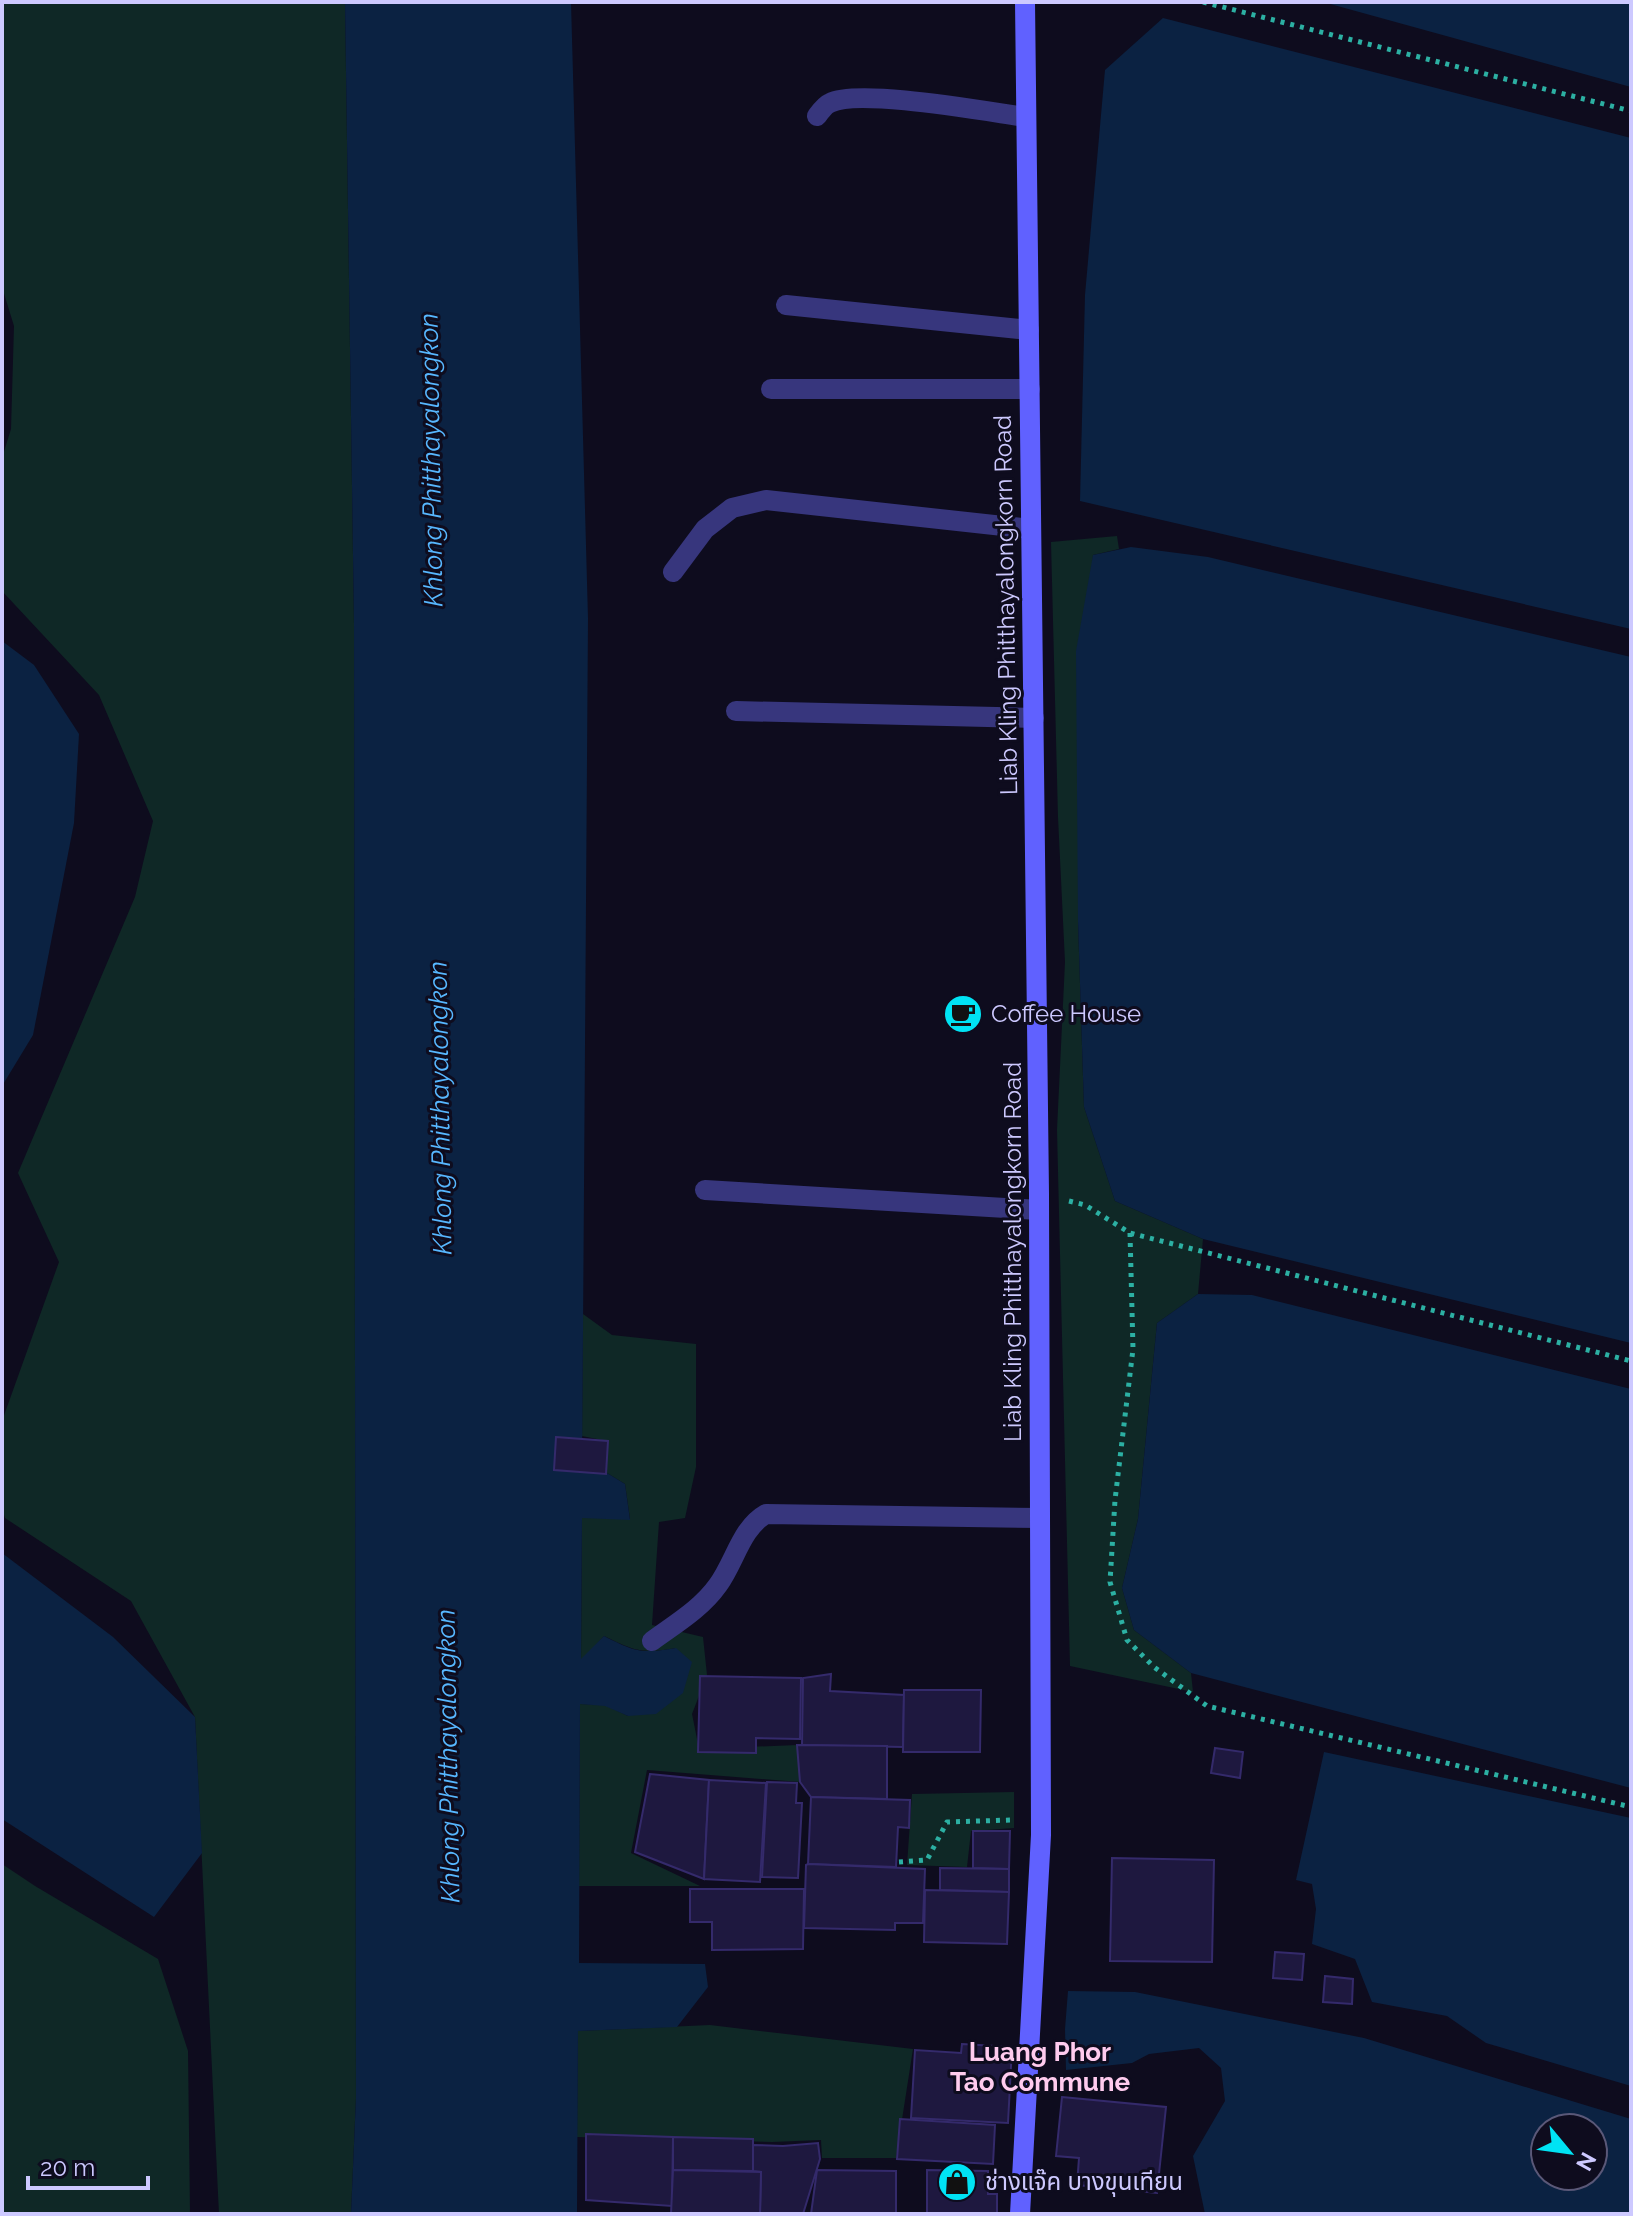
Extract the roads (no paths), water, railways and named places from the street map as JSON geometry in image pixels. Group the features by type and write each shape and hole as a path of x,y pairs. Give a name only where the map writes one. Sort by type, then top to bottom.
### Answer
{"main road":[{"name":"Liab Kling Phitthayalongkorn Road","path":"1020,2214 1041,1835 1039,1202 1025,2"}],"lane":[{"path":"817,116 829,103 882,98 1026,117"},
{"path":"786,305 1029,330"},
{"path":"771,389 1030,389"},
{"path":"673,572 705,529 732,508 766,500 1031,529"},
{"path":"736,711 1034,718"},
{"path":"705,1190 1039,1202"},
{"path":"652,1641 703,1601 718,1585 754,1520 766,1514 1040,1518"}],"water":[{"name":"Khlong Phitthayalongkon","path":"345,2 571,2 588,618 582,1473 607,1473 625,1484 630,1520 582,1518 581,1659 604,1636 639,1650 676,1648 692,1662 683,1693 656,1714 628,1716 605,1706 580,1704 579,1963 705,1964 708,1987 677,2027 578,2031 577,2214 351,2214 356,2098 354,623"},
{"path":"1323,2 1631,2 1631,87"},
{"path":"1163,18 1631,138 1631,629 1080,501 1085,295 1105,70"},
{"path":"1131,547 1208,557 1631,657 1631,1343 1203,1239 1115,1201 1084,1107 1078,922 1076,651 1093,555"},
{"path":"2,641 34,665 79,734 74,823 33,1035 2,1086"},
{"path":"1198,1294 1252,1295 1631,1389 1631,1788 1191,1673 1134,1630 1122,1588 1138,1519 1157,1323"},
{"path":"2,1553 113,1637 195,1717 202,1853 154,1917 2,1819"},
{"path":"1324,1752 1631,1818 1631,2086 1486,2043 1447,2016 1372,2002 1355,1959 1312,1944 1316,1909 1312,1884 1296,1880"},
{"path":"1068,1991 1135,1992 1364,2038 1608,2112 1529,2112 1529,2192 1609,2192 1609,2112 1631,2119 1631,2214 1205,2214 1193,2156 1225,2101 1221,2068 1199,2048 1149,2054 1132,2063 1066,2070"}],"place":[{"name":"Coffee House","path":"963,1014"},
{"name":"ช่างแจ๊ค บางขุนเทียน","path":"957,2182"}],"district":[{"name":"Luang Phor Tao Commune","path":"1040,2067"}]}
